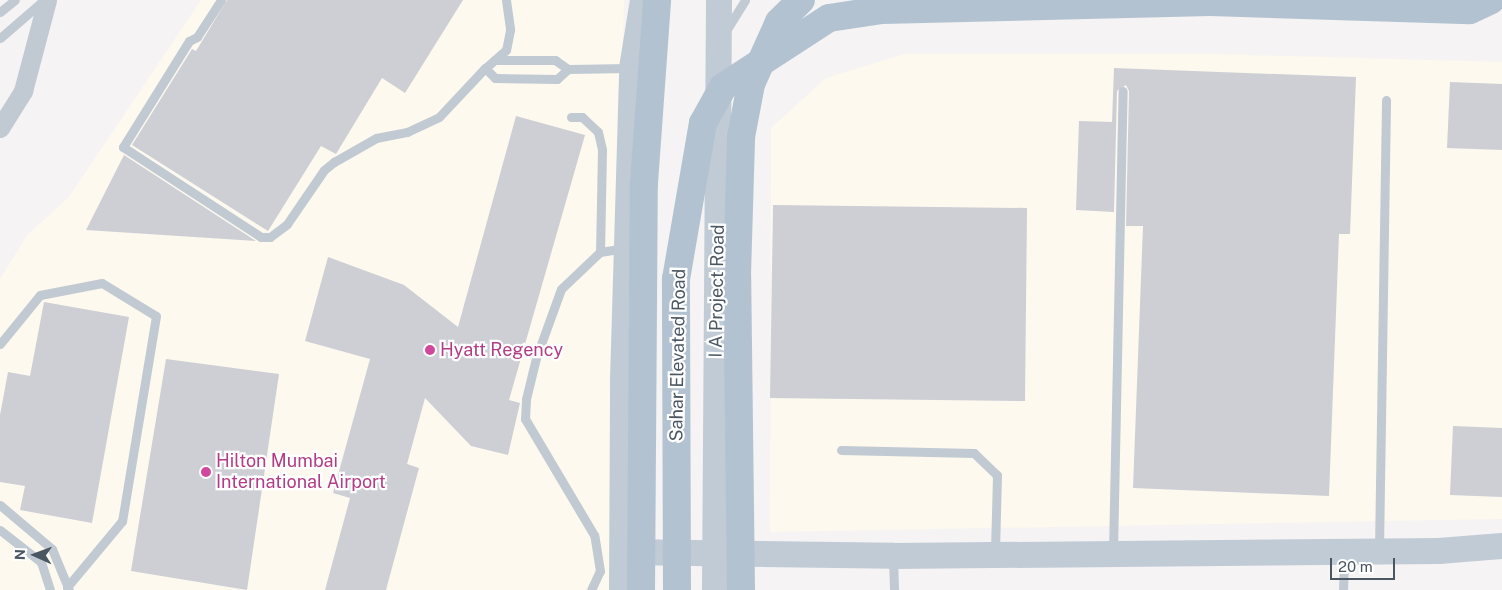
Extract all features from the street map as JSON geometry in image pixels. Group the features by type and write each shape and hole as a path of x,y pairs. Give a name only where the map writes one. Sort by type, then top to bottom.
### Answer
{"main road":[{"path":"643,0 632,68 617,571 714,556 1379,552 1502,546"},
{"name":"Sahar Elevated Road","path":"641,590 644,184 657,0"},
{"path":"719,0 720,45"},
{"path":"741,590 737,275 741,136 751,84 779,22 800,0"},
{"name":"Sahar Elevated Road","path":"677,590 676,279 703,123 723,87 829,18 882,10 1206,1 1485,7"},
{"name":"I A Project Road","path":"714,590 720,45"}],"street":[{"path":"0,128 23,91 45,0"}],"lane":[{"path":"0,12 15,0"},
{"path":"0,38 45,0"},
{"path":"221,0 197,37 189,41 123,147 261,237 270,237 287,224 324,170 334,162 376,138 407,132 439,117 485,68 506,50 510,30 506,0"},
{"name":"I A Project Road","path":"720,45 736,9 745,0"},
{"path":"495,60 555,60 568,70"},
{"path":"485,68 495,78 548,79 557,79 568,70 632,68"},
{"path":"1112,554 1123,91"},
{"path":"1379,552 1386,100"},
{"path":"571,118 582,116 598,132 602,150 600,252"},
{"path":"591,590 617,571 525,419 536,358 561,289 600,252 628,248"},
{"path":"0,344 40,295 102,282 156,316 122,521 68,588 52,549 0,505"},
{"path":"840,450 974,453 997,475 995,555"},
{"path":"0,530 42,562 48,589"},
{"path":"1343,590 1344,552"},
{"path":"893,556 894,590"}],"shaded area":[{"path":"201,0 624,0 612,590 0,590 0,279 28,234 69,197"},
{"path":"904,54 1213,54 1502,62 1502,519 770,532 771,128 826,78"}],"building":[{"path":"227,0 463,0 405,93 382,78 336,154 321,146 268,231 132,145 192,49 196,51"},
{"path":"1114,68 1356,77 1350,234 1339,234 1329,496 1133,488 1143,226 1126,226 1129,91 1126,85 1117,91 1114,212 1076,210 1079,121 1112,122"},
{"path":"1450,82 1502,84 1502,150 1447,148"},
{"name":"Hyatt Regency","path":"516,116 585,135 509,400 520,403 508,455 471,446 425,398 407,464 419,468 386,590 325,590 350,498 333,493 370,359 305,341 328,257 404,285 458,327"},
{"path":"124,155 256,241 86,230"},
{"path":"773,205 1027,208 1025,401 770,398"},
{"path":"44,302 129,317 92,523 20,510 25,486 0,482 0,415 8,372 30,376"},
{"name":"Hilton Mumbai International Airport","path":"166,359 279,374 247,590 131,571"},
{"path":"1453,426 1502,428 1502,497 1450,495"}],"place":[{"name":"Hyatt Regency","path":"430,350"},
{"name":"Hilton Mumbai International Airport","path":"206,472"}]}
